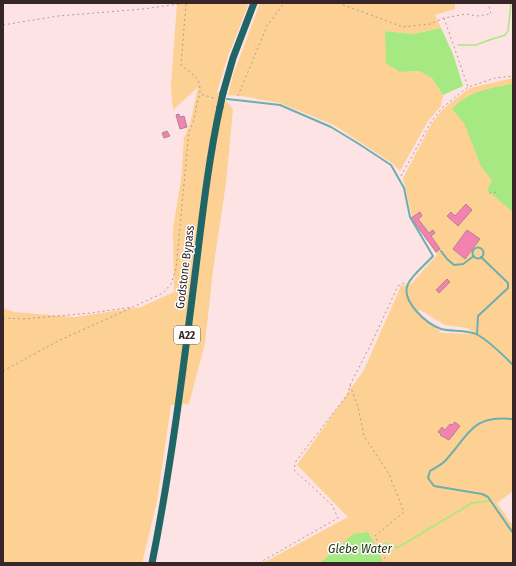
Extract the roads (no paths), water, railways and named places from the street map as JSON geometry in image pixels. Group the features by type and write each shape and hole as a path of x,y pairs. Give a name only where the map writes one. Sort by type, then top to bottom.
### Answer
{"highway":[{"name":"Godstone Bypass","path":"152,563 167,482 215,128 220,107 225,96 233,58 254,3"}],"lane":[{"path":"225,96 237,100 280,105 330,127 391,165 404,188 410,217 433,256 410,280 408,285 406,296 415,311 442,329 477,334 513,365"},
{"path":"474,256 472,253 474,249 479,248 483,251 481,257"},
{"path":"442,251 447,259 454,265 463,264 474,256"},
{"path":"474,256 478,258 481,257 508,283 508,288 478,316 477,334"},
{"path":"513,419 499,418 478,423 463,438 444,462 430,472 428,478 434,486 482,494 488,498 513,533"}],"water":[{"path":"441,28 453,54 463,86 443,95 432,78 419,71 400,72 386,63 385,31 413,34"},
{"path":"513,84 513,212 487,190 492,181 481,166 464,123 452,109 465,98 480,91"},
{"name":"Glebe Water","path":"368,532 379,551 383,563 320,563 353,534"}],"waterway":[{"path":"493,39 505,35 508,31 511,3"},
{"path":"458,45 476,45 492,39"},
{"path":"384,543 397,548 472,503 489,501"}]}
